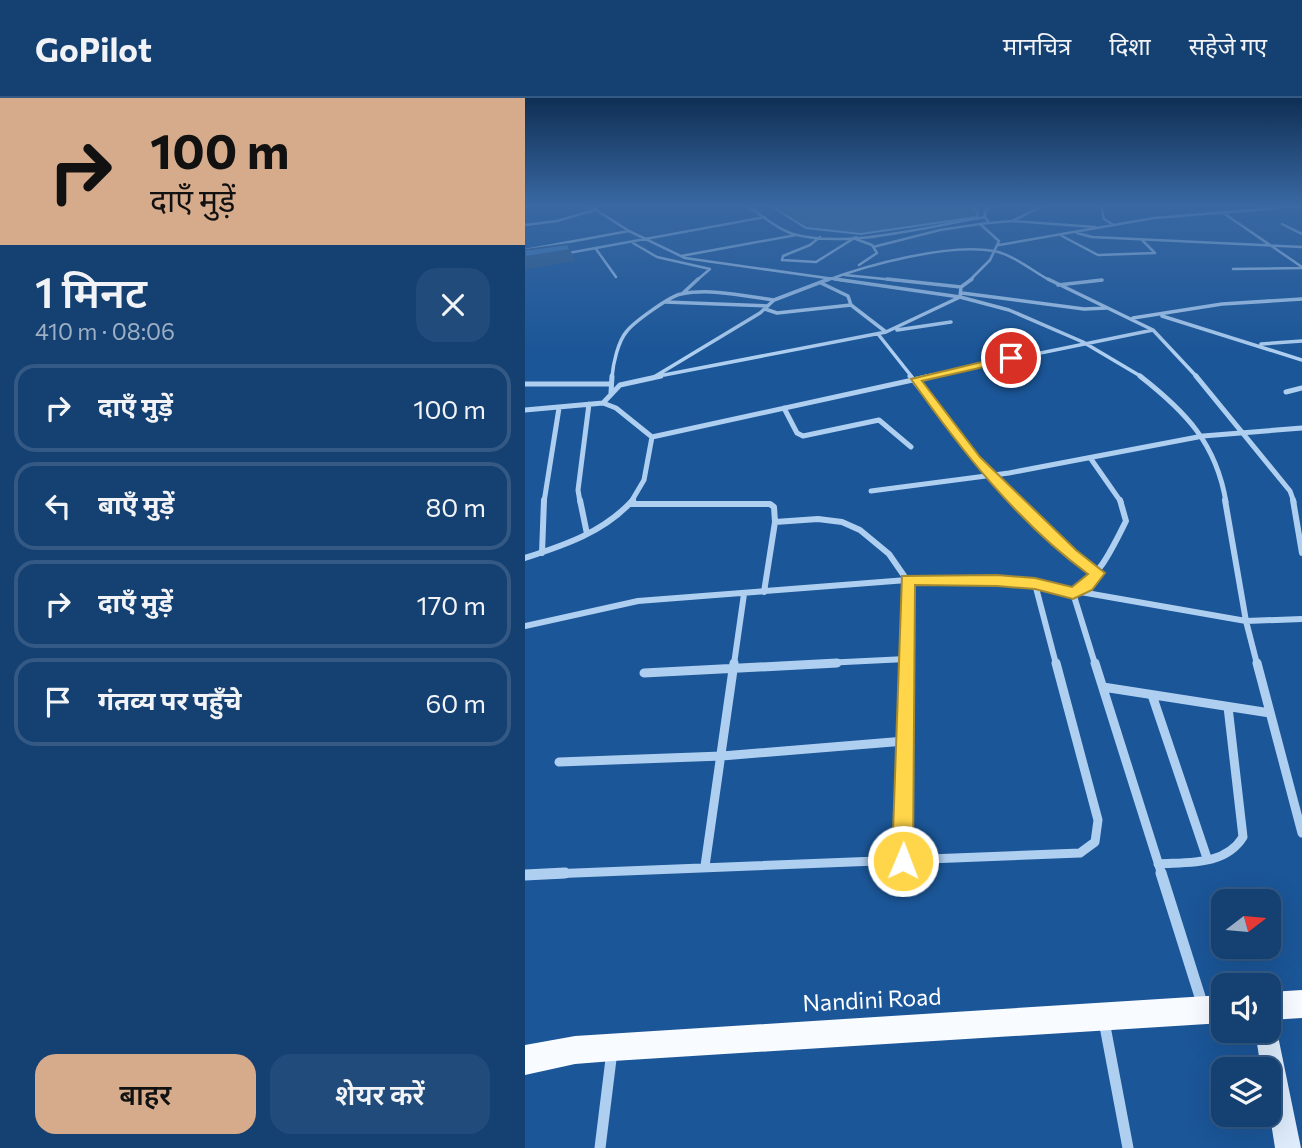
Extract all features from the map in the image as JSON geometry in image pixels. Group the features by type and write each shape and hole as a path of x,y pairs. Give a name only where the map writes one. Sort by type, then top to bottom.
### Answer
{"main road":[{"path":"1281,1005 1302,1004"},
{"name":"Nandini Road","path":"525,1060 575,1050 613,1047 1211,1010"}],"street":[{"path":"600,255 616,277"},
{"path":"611,393 613,365 626,331 664,302 681,294 710,269 653,255"},
{"path":"676,255 832,279 961,295 1084,309 1108,308"},
{"path":"680,257 687,255"},
{"path":"785,255 782,260 823,260 835,255"},
{"path":"660,376 766,308 774,300 841,275 874,255"},
{"path":"847,272 898,258 925,255"},
{"path":"841,275 961,287 977,277 993,255"},
{"path":"1003,255 1058,285 1133,318 1153,330 1179,355 1290,491 1297,508 1302,553"},
{"path":"1283,255 1302,267"},
{"path":"1233,269 1302,267"},
{"path":"1058,285 1102,279"},
{"path":"820,283 848,296 851,305 889,331"},
{"path":"961,287 961,295"},
{"path":"681,294 734,294 774,300"},
{"path":"889,331 961,295 1022,314 1083,342 1132,369 1167,397 1203,436 1221,475 1246,621 1302,834"},
{"path":"1133,318 1214,305 1302,299"},
{"path":"664,302 766,308 777,313 851,305"},
{"path":"1158,315 1302,360"},
{"path":"603,403 611,393 632,381 889,331 951,322"},
{"path":"652,437 1083,342 1153,330"},
{"path":"878,334 916,379 962,442 1070,554 1097,573"},
{"path":"1254,344 1302,341"},
{"path":"525,384 611,384"},
{"path":"1286,392 1302,388"},
{"path":"525,410 603,403 617,408 652,437"},
{"path":"587,534 578,490 589,404"},
{"path":"543,553 544,495 559,408"},
{"path":"784,408 797,433 803,436 879,420 885,422 911,447"},
{"path":"871,491 1091,459 1203,436 1302,428"},
{"path":"525,558 587,534 623,513 643,482 652,437"},
{"path":"1073,593 1086,586 1097,573 1126,521 1120,500 1091,459"},
{"path":"630,504 770,504 774,507 775,522 764,592"},
{"path":"775,522 843,522 886,550 903,568 907,580 903,861"},
{"path":"525,626 638,601 907,580 1035,584 1073,593 1246,621 1302,619"},
{"path":"525,875 1080,853 1095,842 1098,820 1035,584"},
{"path":"1073,593 1158,864 1211,1002"},
{"path":"705,866 744,594"},
{"path":"644,673 906,659"},
{"path":"1103,687 1271,713"},
{"path":"1152,695 1207,858"},
{"path":"1158,864 1228,856 1238,849 1244,838 1227,707"},
{"path":"559,762 722,756 905,741"},
{"path":"1103,1016 1128,1148"},
{"path":"1268,1043 1288,1148"},
{"path":"600,1148 613,1047"}],"route":[{"path":"903,861 907,580 997,580 1035,584 1073,593 1086,586 1097,573 1070,554 976,460 916,379 1011,358"}]}
